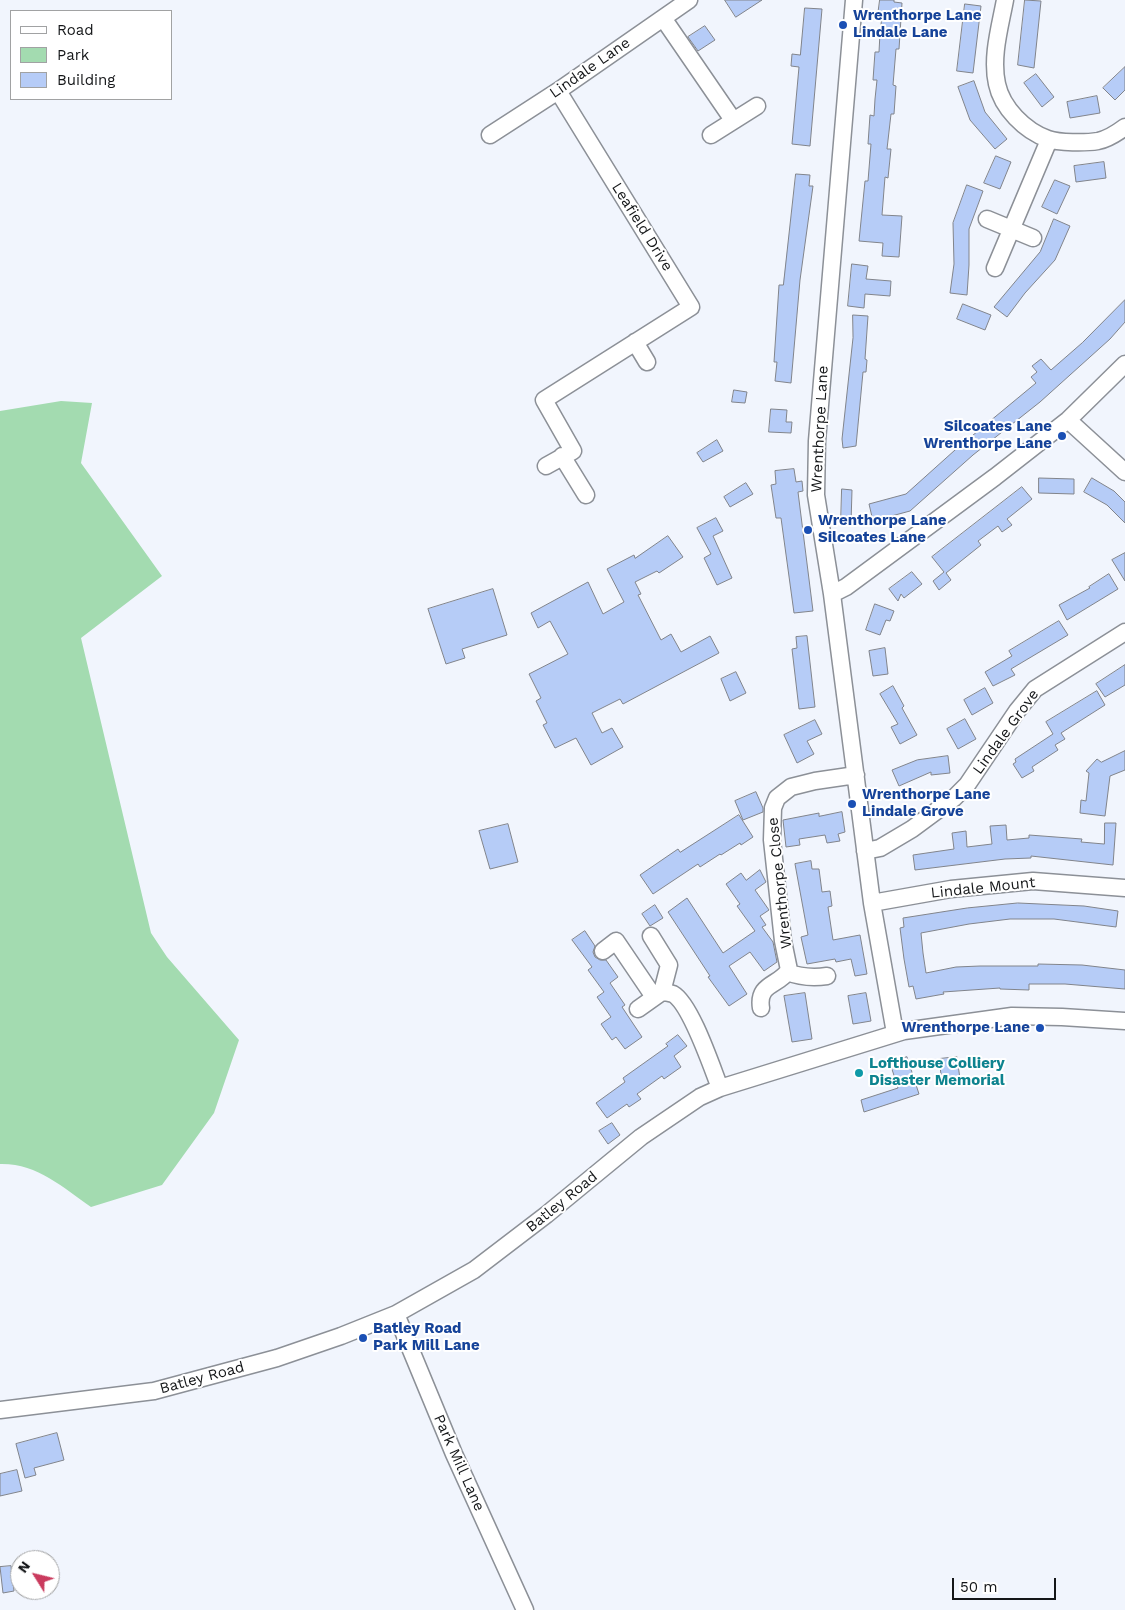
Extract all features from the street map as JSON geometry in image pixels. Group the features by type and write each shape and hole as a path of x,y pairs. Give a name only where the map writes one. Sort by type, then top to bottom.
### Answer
{"street":[{"name":"Lindale Lane","path":"490,135 558,91 690,0"},
{"name":"Wrenthorpe Lane","path":"854,0 817,451 816,495 832,594 872,902 895,1033"},
{"path":"1005,0 997,46 997,85 1004,101 1015,117 1028,128 1048,140 1099,141 1114,135 1125,127"},
{"path":"663,18 733,120"},
{"name":"Leafield Drive","path":"558,91 691,307 544,400 573,451 562,456"},
{"path":"711,135 757,106"},
{"path":"994,267 1048,140"},
{"path":"988,219 1033,238"},
{"path":"635,342 647,362"},
{"path":"832,594 846,587 995,477 1068,420 1125,364"},
{"path":"1068,420 1125,472"},
{"path":"546,466 562,456 586,495"},
{"name":"Lindale Grove","path":"865,851 880,848 919,824 954,798 967,785 1034,689 1125,632"},
{"name":"Wrenthorpe Close","path":"787,972 789,970 783,941 772,840 773,808 782,793 791,787 815,781 856,775"},
{"name":"Lindale Mount","path":"872,902 951,889 1033,881 1125,888"},
{"path":"638,1009 654,992 669,965 651,936"},
{"path":"603,952 616,941 654,992 672,994 680,1000 698,1031 720,1088"},
{"path":"762,1008 760,999 762,994 770,984 786,975 787,972 796,976 827,976"},
{"name":"Batley Road","path":"0,1410 154,1391 277,1358 341,1336 396,1314 474,1270 546,1215 641,1137 700,1097 720,1088 895,1033 1012,1016 1125,1021"},
{"name":"Park Mill Lane","path":"396,1314 454,1454 525,1610"}],"green space":[{"path":"61,401 92,403 81,463 162,576 81,638 151,933 167,957 239,1040 214,1113 162,1185 91,1207 59,1184 37,1172 26,1167 0,1164 0,411"}],"building":[{"path":"725,0 762,0 736,17"},
{"path":"880,0 894,0 894,2 902,3 899,49 896,49 893,85 896,86 894,114 891,114 887,149 891,149 888,178 885,177 882,215 902,216 899,257 882,256 883,243 859,241 865,181 868,181 871,144 868,144 870,115 874,116 877,80 873,80 875,52 879,52 882,16 878,15"},
{"path":"1025,0 1041,1 1034,68 1018,65"},
{"path":"965,4 981,6 973,73 957,71"},
{"path":"805,8 822,9 810,146 792,144 799,67 791,66 792,54 800,55"},
{"path":"705,26 715,40 698,51 688,37"},
{"path":"1125,67 1125,90 1115,100 1103,88"},
{"path":"1036,74 1054,97 1042,107 1024,83"},
{"path":"974,81 985,112 1007,139 995,149 970,120 958,87"},
{"path":"1097,96 1100,113 1070,118 1067,102"},
{"path":"996,156 1011,162 1000,189 984,183"},
{"path":"1104,162 1106,178 1076,182 1074,166"},
{"path":"796,174 810,175 809,186 813,186 800,280 791,383 775,381 777,362 774,362 779,285 783,285"},
{"path":"1055,180 1070,186 1057,214 1042,207"},
{"path":"967,185 983,191 969,229 967,295 950,293 954,264 953,223"},
{"path":"1054,219 1070,226 1055,260 1025,293 1007,317 994,307 1040,252"},
{"path":"852,264 868,266 866,279 891,281 890,296 865,294 864,308 848,306"},
{"path":"1125,300 1125,322 1110,339 1040,402 973,455 910,511 873,521 869,504 906,494 955,450 1036,383 1031,377 1037,372 1032,366 1041,359 1051,370 1082,343"},
{"path":"963,304 991,315 985,330 957,319"},
{"path":"853,315 868,316 865,359 867,360 866,372 863,372 856,446 843,448 842,439 853,338"},
{"path":"734,390 747,392 745,403 732,402"},
{"path":"771,409 787,410 786,422 792,422 791,433 769,432"},
{"path":"717,440 723,451 703,462 697,453"},
{"path":"794,469 796,482 802,481 803,491 798,492 813,611 794,613 781,518 776,518 771,485 776,484 775,471"},
{"path":"1039,478 1074,479 1074,494 1039,493"},
{"path":"1092,478 1114,491 1125,502 1125,523 1107,505 1084,492"},
{"path":"746,483 753,494 730,507 724,497"},
{"path":"1022,487 1032,499 1007,519 1012,525 1002,532 998,526 978,541 981,545 946,573 951,580 939,590 933,581 944,572 932,557"},
{"path":"842,489 852,490 851,523 841,523"},
{"path":"716,518 723,531 713,536 732,578 717,585 704,558 711,554 697,528"},
{"path":"668,536 683,557 659,573 657,571 635,582 641,594 638,595 661,640 671,634 681,652 710,636 719,653 623,704 620,699 592,713 602,733 612,728 623,747 591,765 576,738 555,748 543,725 547,723 536,701 541,698 529,674 568,654 550,621 538,628 531,613 588,582 603,614 624,602 607,569 634,555 635,558"},
{"path":"1125,553 1125,581 1112,560"},
{"path":"912,572 922,584 904,598 901,594 898,601 889,589"},
{"path":"1109,574 1118,589 1067,620 1059,605 1090,588"},
{"path":"493,589 507,635 462,649 465,658 446,664 428,609"},
{"path":"875,604 894,611 890,621 886,620 880,635 866,630"},
{"path":"1059,621 1068,635 1011,669 1015,675 993,686 985,672 1012,656 1009,651"},
{"path":"807,636 815,707 799,709 792,649 797,648 796,637"},
{"path":"885,648 888,674 873,676 869,651"},
{"path":"1125,665 1125,685 1105,697 1096,684"},
{"path":"736,672 746,693 730,701 721,679"},
{"path":"893,686 904,706 902,708 917,735 900,744 891,727 898,724 880,694"},
{"path":"985,688 993,703 972,715 964,700"},
{"path":"1097,691 1105,705 1061,733 1065,739 1055,745 1058,750 1032,767 1034,771 1022,778 1013,764 1016,762 1015,759 1053,734 1046,722"},
{"path":"965,719 976,739 958,749 947,729"},
{"path":"815,720 822,734 807,741 814,754 797,763 784,735"},
{"path":"1125,751 1125,770 1110,776 1105,816 1080,813 1081,800 1086,801 1089,773 1086,771 1097,759 1101,762"},
{"path":"948,756 950,773 931,775 931,772 899,786 892,770 917,760"},
{"path":"756,792 763,812 743,820 735,801"},
{"path":"842,812 845,832 838,834 840,841 827,843 825,835 799,839 800,845 786,847 783,820 819,813 819,816"},
{"path":"739,815 753,837 700,867 698,864 653,894 640,875 678,849 680,852"},
{"path":"1105,823 1116,823 1113,865 1031,856 1031,858 1005,859 915,870 913,855 954,849 952,833 966,831 967,847 992,844 990,826 1006,825 1007,840 1029,838 1029,835 1082,839 1081,842 1104,844"},
{"path":"508,824 518,862 490,869 479,831"},
{"path":"811,861 812,869 819,869 822,892 830,891 832,906 828,907 833,940 860,935 867,974 855,976 851,959 836,962 835,959 807,964 801,937 808,935 795,864"},
{"path":"760,870 766,882 755,890 769,910 760,916 766,925 762,927 773,942 777,962 764,971 750,952 729,966 747,994 729,1006 708,977 710,976 668,912 687,898 723,953 755,931 737,906 740,904 726,884 741,873 746,880"},
{"path":"1018,903 1084,906 1118,911 1116,927 1054,919 1010,919 921,933 926,973 956,967 1038,966 1038,964 1082,965 1125,970 1125,989 1065,984 1029,984 1029,990 1000,988 943,992 944,994 916,999 913,986 909,987 904,959 900,928 904,927 903,918 967,908"},
{"path":"655,905 663,918 650,926 642,914"},
{"path":"585,931 595,946 593,952 595,957 600,960 606,960 618,977 610,983 625,1005 622,1007 642,1037 625,1049 616,1037 612,1040 601,1024 611,1017 597,997 604,992 588,970 592,967 572,940"},
{"path":"805,993 812,1039 792,1042 784,996"},
{"path":"866,993 871,1021 853,1024 848,996"},
{"path":"678,1035 687,1046 674,1056 681,1067 664,1079 662,1076 637,1094 641,1099 629,1107 627,1104 607,1118 596,1103 625,1082 623,1078 668,1046 666,1044"},
{"path":"907,1057 919,1094 864,1112 861,1100 898,1088 890,1063"},
{"path":"957,1057 960,1079 942,1082 939,1059"},
{"path":"612,1123 620,1135 608,1144 599,1131"},
{"path":"57,1433 64,1460 34,1468 36,1475 25,1478 16,1444"},
{"path":"17,1470 22,1491 0,1496 0,1474"},
{"path":"10,1566 10,1592 3,1593 0,1567"}],"place":[{"name":"Wrenthorpe Lane Lindale Lane","path":"843,25"},
{"name":"Silcoates Lane Wrenthorpe Lane","path":"1062,436"},
{"name":"Wrenthorpe Lane Silcoates Lane","path":"808,530"},
{"name":"Wrenthorpe Lane Lindale Grove","path":"852,804"},
{"name":"Wrenthorpe Lane","path":"1040,1028"},
{"name":"Lofthouse Colliery Disaster Memorial","path":"859,1073"},
{"name":"Batley Road Park Mill Lane","path":"363,1338"}]}
